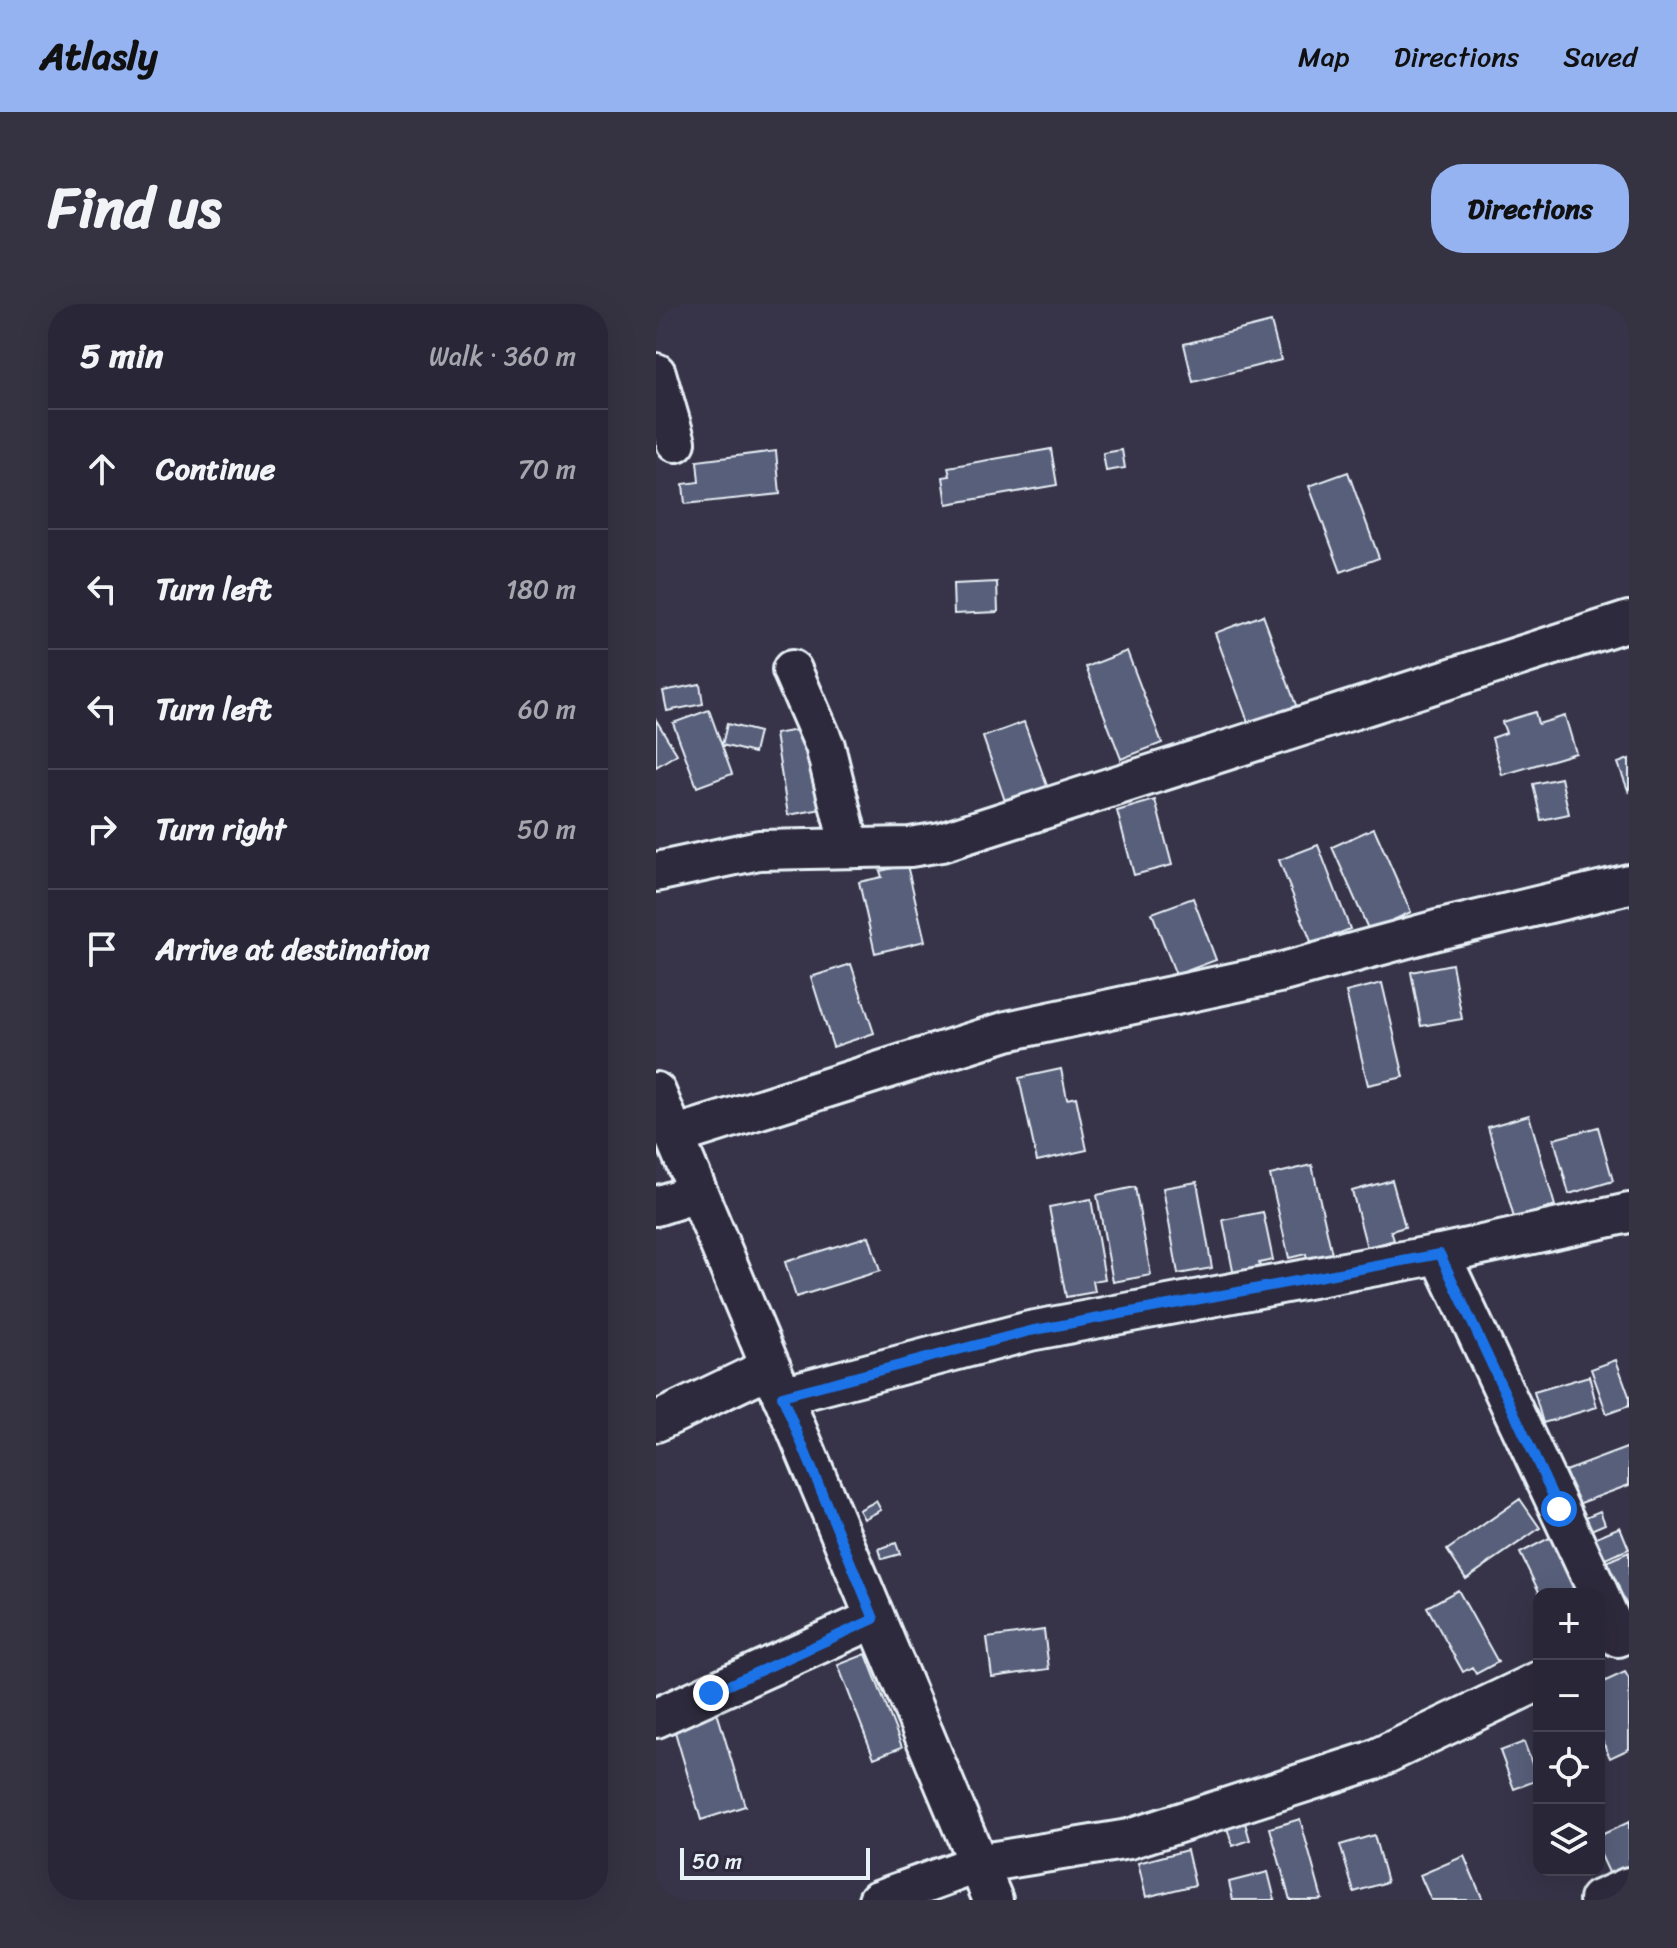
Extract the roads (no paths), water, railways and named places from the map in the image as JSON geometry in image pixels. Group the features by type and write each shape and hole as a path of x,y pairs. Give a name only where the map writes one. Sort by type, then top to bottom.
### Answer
{"street":[{"path":"656,373 676,442"},
{"path":"656,872 759,850 910,847 941,842 1629,621"},
{"path":"792,670 825,746 850,848"},
{"path":"993,1900 662,1113 1007,1031 1279,973 1437,930 1629,884"},
{"path":"656,1206 697,1193"},
{"path":"656,1422 776,1382 1440,1254 1629,1213"},
{"path":"1440,1254 1596,1588"},
{"path":"1605,1610 1615,1638"},
{"path":"656,1718 874,1619"},
{"path":"878,1900 977,1864 1129,1839 1356,1766 1533,1684"},
{"path":"1599,1900 1629,1887"}]}
